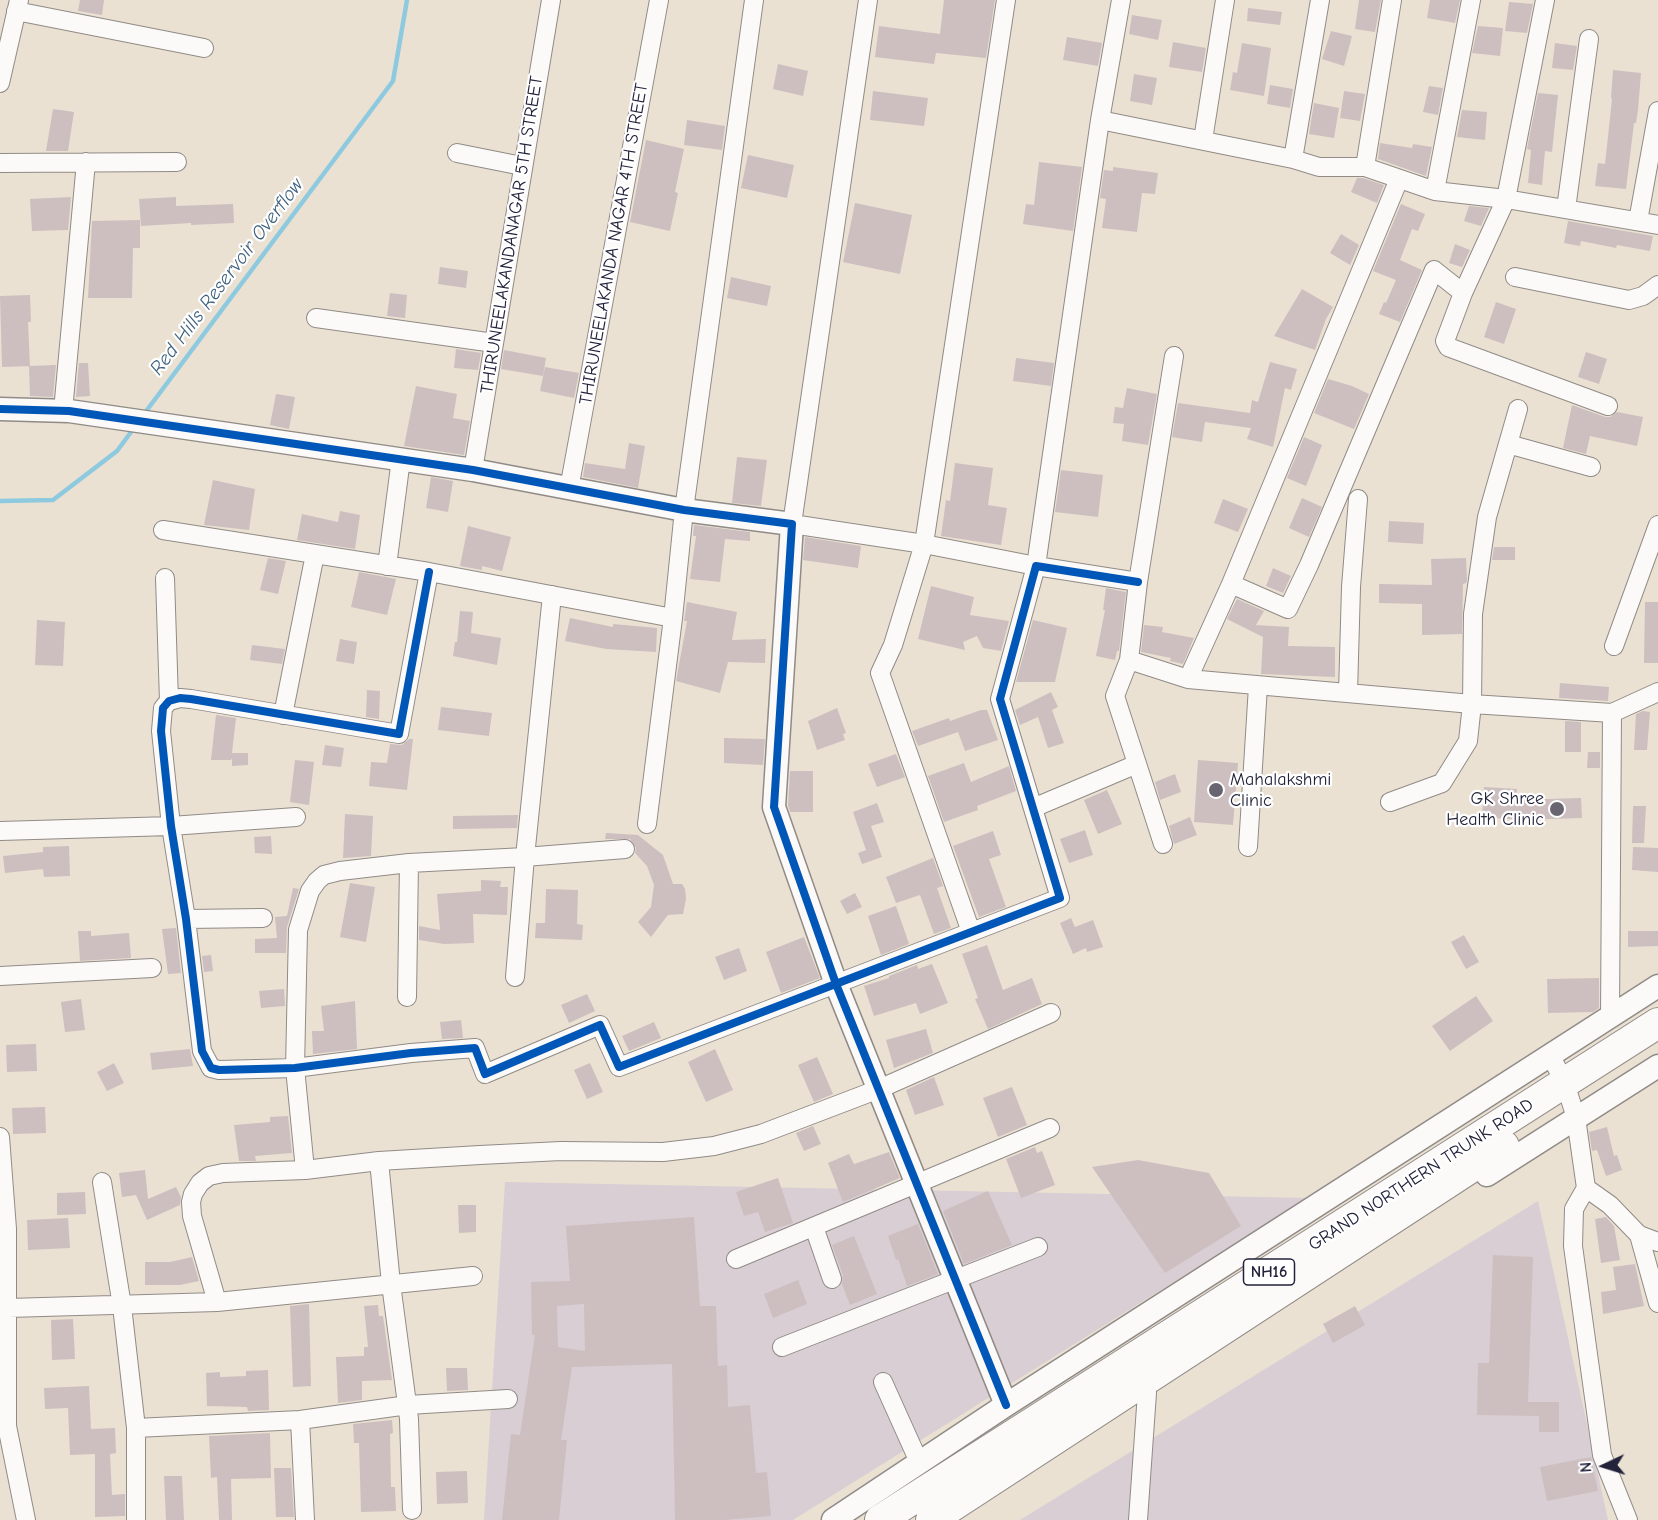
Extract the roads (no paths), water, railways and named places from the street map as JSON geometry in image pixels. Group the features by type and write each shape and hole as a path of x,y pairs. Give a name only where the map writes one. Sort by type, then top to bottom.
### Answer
{"highway":[{"name":"GRAND NORTHERN TRUNK ROAD","path":"931,1520 1570,1101 1658,1023"},
{"name":"GRAND NORTHERN TRUNK ROAD","path":"880,1520 1658,1047"}],"street":[{"name":"THIRUNEELAKANDANAGAR 5TH STREET","path":"473,470 551,0"},
{"name":"THIRUNEELAKANDA NAGAR 4TH STREET","path":"569,489 660,0"},
{"path":"647,824 674,618 684,510 754,0"},
{"path":"868,0 792,524 774,807 836,984 1006,1405"},
{"path":"971,932 880,673 893,645 924,544 1006,0"},
{"path":"429,572 399,734 191,699 180,698 169,701 163,708 161,731 171,826 186,920 202,1051 212,1068 219,1070 295,1068 411,1053 475,1048 485,1074 600,1025 619,1067 1060,898 1000,699 1036,566 1100,120 1121,0"},
{"path":"1203,141 1225,0"},
{"path":"1293,159 1320,0"},
{"path":"1365,167 1392,0"},
{"path":"1435,191 1471,0"},
{"path":"1545,0 1506,199 1445,341 1448,347 1608,406"},
{"path":"0,83 17,6 204,48"},
{"path":"1566,209 1589,39"},
{"path":"1638,221 1658,111"},
{"path":"1100,120 1293,159 1318,167 1365,167 1435,191 1506,199 1658,225"},
{"path":"457,153 522,166"},
{"path":"66,411 86,162"},
{"path":"0,163 177,162"},
{"path":"1188,679 1232,584 1398,179"},
{"path":"1232,584 1288,609 1309,565 1434,270 1464,293"},
{"path":"1515,277 1629,300 1643,296 1658,285"},
{"path":"316,318 494,343"},
{"path":"1163,844 1115,696 1129,660 1138,582 1174,356"},
{"path":"0,409 66,411 401,459 473,470 684,510 924,544 1036,566 1138,582"},
{"path":"1390,802 1442,783 1468,741 1472,704 1474,604 1487,517 1518,409"},
{"path":"1508,444 1591,468"},
{"path":"387,566 401,459"},
{"path":"1348,693 1351,587 1358,499"},
{"path":"163,530 429,572 674,618"},
{"path":"1614,646 1656,537"},
{"path":"283,715 315,554"},
{"path":"165,578 169,701"},
{"path":"515,977 552,595"},
{"path":"1129,660 1188,679 1472,704 1612,713 1658,692"},
{"path":"1248,847 1258,686"},
{"path":"1610,1017 1612,713"},
{"path":"1033,808 1137,764"},
{"path":"0,831 171,826 296,817"},
{"path":"305,1170 295,1068 298,930 310,891 324,875 409,863 625,849"},
{"path":"407,997 409,863"},
{"path":"186,920 263,918"},
{"path":"0,976 152,968"},
{"path":"833,1520 1006,1405 1658,986"},
{"path":"217,1302 192,1216 191,1202 196,1188 209,1176 223,1173 305,1170 379,1161 561,1151 663,1152 714,1146 761,1134 879,1089 1051,1013"},
{"path":"1550,1055 1570,1101 1586,1188 1574,1209 1573,1246 1602,1455 1628,1520"},
{"path":"954,1520 1147,1393 1570,1101 1658,1066"},
{"path":"736,1259 1050,1128"},
{"path":"0,1137 8,1229 4,1426 26,1520"},
{"path":"379,1161 391,1284 408,1406 412,1510"},
{"path":"102,1182 122,1306 136,1428 136,1520"},
{"path":"1586,1188 1610,1204 1639,1235 1658,1242"},
{"path":"814,1227 832,1279"},
{"path":"1639,1235 1658,1303"},
{"path":"782,1347 955,1278 1038,1248"},
{"path":"8,1308 217,1302 472,1276"},
{"path":"883,1382 920,1462"},
{"path":"1138,1520 1147,1393"},
{"path":"136,1428 300,1420 408,1406 508,1399"},
{"path":"300,1420 305,1520"}],"waterway":[{"name":"Red Hills Reservoir Overflow","path":"144,414 393,81 407,0"},
{"name":"Red Hills Reservoir Overflow","path":"0,501 53,500 117,451 134,428"}],"place":[{"name":"Mahalakshmi Clinic","path":"1216,790"},
{"name":"GK Shree Health Clinic","path":"1557,809"}]}
